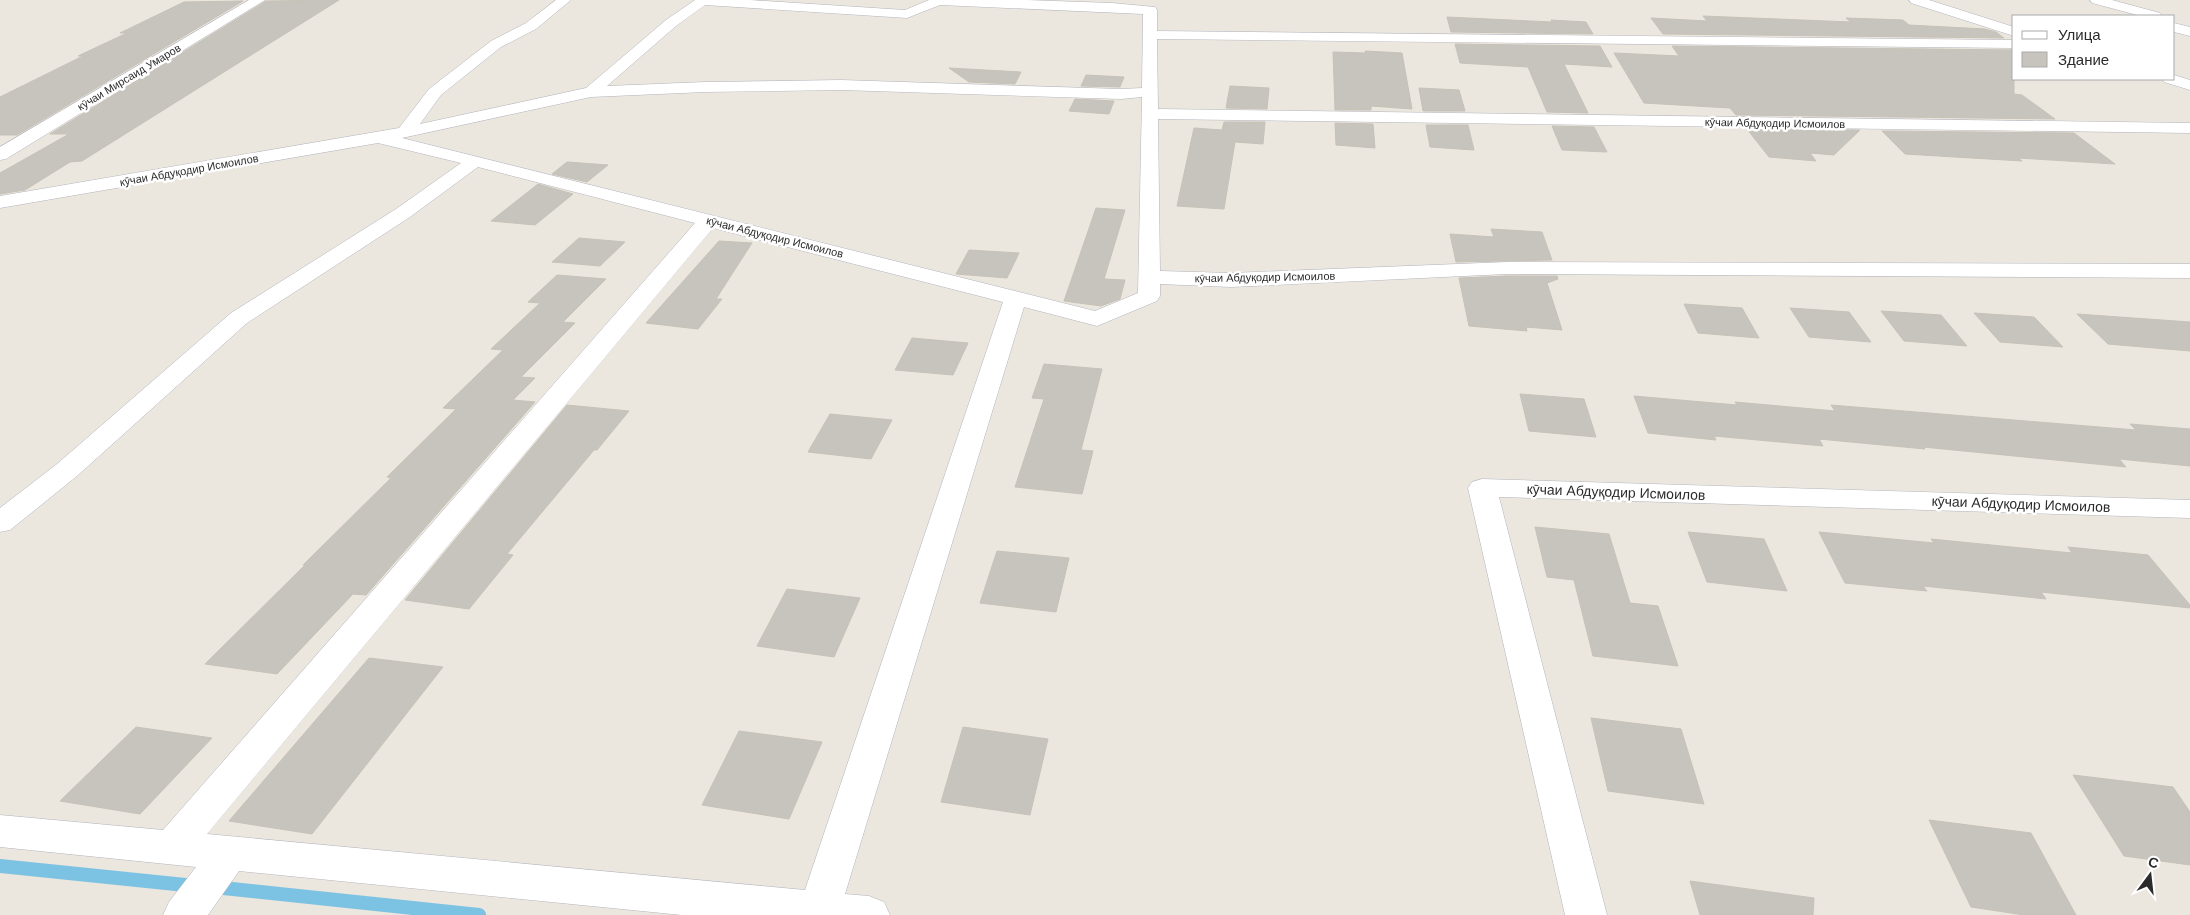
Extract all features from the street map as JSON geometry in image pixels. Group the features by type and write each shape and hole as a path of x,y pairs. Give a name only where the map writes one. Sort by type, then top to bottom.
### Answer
{"street":[{"name":"кӯчаи Мирсаид Умаров","path":"0,154 258,0"},
{"path":"404,133 435,92 496,44 531,26 564,0"},
{"path":"1916,0 2012,31"},
{"path":"2097,0 2151,15"},
{"name":"кӯчаи Абдуқодир Исмоилов","path":"378,138 476,160 1097,319 1149,296 1150,10 1113,4 938,1 907,14 702,1 671,23 591,92"},
{"path":"2082,2 2128,15"},
{"path":"2175,21 2190,25"},
{"path":"2175,27 2190,32"},
{"path":"1150,35 2012,44"},
{"path":"2173,80 2190,85"},
{"name":"кӯчаи Абдуқодир Исмоилов","path":"0,202 378,138 591,92 706,87 841,85 1121,94 1150,92"},
{"name":"кӯчаи Абдуқодир Исмоилов","path":"1150,114 2190,128"},
{"path":"0,523 66,470 239,318 403,213 476,160"},
{"path":"172,848 709,220"},
{"name":"кӯчаи Абдуқодир Исмоилов","path":"1150,277 1231,280 1507,268 2190,271"},
{"path":"818,910 1016,298"},
{"name":"кӯчаи Абдуқодир Исмоилов","path":"1586,915 1482,488 2190,509"},
{"path":"0,831 172,848 223,861 760,910 818,910 868,915"},
{"path":"188,910 223,861"}],"building":[{"path":"339,0 82,161 70,162 25,190 0,194 0,173 69,134 50,134 266,1"},
{"path":"243,1 17,135 0,135 0,97 83,56 78,56 127,33 120,33 184,2"},
{"path":"1703,16 1851,22 1846,18 1903,20 1909,25 1985,29 1996,32 2004,38 1663,34 1651,18 1707,21"},
{"path":"1447,17 1586,22 1593,34 1451,32"},
{"path":"1455,44 1600,46 1612,67 1564,64 1588,113 1547,112 1528,67 1460,63"},
{"path":"1672,46 2012,50 2014,94 2022,95 2055,119 1736,115 1730,108 1644,103 1614,53 1679,56"},
{"path":"1365,51 1402,53 1412,109 1371,106 1371,110 1335,110 1333,52 1366,53"},
{"path":"949,68 1021,72 1015,84 969,82"},
{"path":"1086,75 1124,77 1120,87 1081,86"},
{"path":"1230,86 1269,88 1267,109 1226,108"},
{"path":"1419,88 1459,90 1465,111 1423,111"},
{"path":"1075,99 1114,101 1109,114 1069,111"},
{"path":"1224,122 1265,122 1263,144 1235,142 1224,209 1177,206 1194,128 1222,130"},
{"path":"1335,123 1373,124 1375,148 1336,145"},
{"path":"1426,125 1468,125 1474,150 1430,147"},
{"path":"1552,126 1594,127 1607,152 1562,150"},
{"path":"1747,129 1860,130 1834,155 1810,153 1816,161 1769,157"},
{"path":"1882,131 2074,133 2115,164 1905,154"},
{"path":"567,162 608,165 587,182 552,174"},
{"path":"538,184 573,194 535,225 491,221"},
{"path":"1096,208 1125,210 1104,279 1125,280 1120,299 1101,306 1064,301"},
{"path":"1491,229 1542,232 1552,260 1456,262 1450,234 1494,237"},
{"path":"579,238 625,242 600,266 552,262"},
{"path":"719,241 752,243 716,299 722,299 698,329 646,323"},
{"path":"969,250 1019,253 1007,278 956,274"},
{"path":"557,275 606,279 563,322 575,323 521,377 535,378 513,400 535,402 366,595 353,594 277,674 205,664 391,478 387,477 456,409 443,408 503,350 491,349 540,303 528,302"},
{"path":"1557,276 1558,279 1547,283 1562,330 1526,327 1527,331 1469,326 1459,278"},
{"path":"1684,304 1742,308 1759,338 1698,333"},
{"path":"1790,308 1849,312 1871,342 1809,337"},
{"path":"1881,311 1941,315 1967,346 1904,341"},
{"path":"1974,313 2034,317 2063,347 2000,342"},
{"path":"2077,314 2190,322 2190,351 2108,344"},
{"path":"912,338 968,343 953,375 895,370"},
{"path":"1044,364 1102,369 1081,450 1093,451 1082,494 1015,487 1044,399 1032,398"},
{"path":"1520,394 1584,399 1596,437 1529,431"},
{"path":"1634,396 1737,405 1735,402 1835,411 1831,405 2136,430 2130,424 2190,429 2190,466 2119,459 2126,467 1819,439 1823,446 1714,436 1716,440 1648,433"},
{"path":"567,405 629,411 507,554 513,555 469,609 405,600"},
{"path":"830,414 892,420 871,459 808,452"},
{"path":"1535,527 1609,534 1630,603 1658,606 1678,666 1593,656 1574,580 1547,577"},
{"path":"1688,532 1764,539 1787,591 1707,582"},
{"path":"1819,532 1934,543 1931,539 2072,553 2068,547 2148,555 2190,605 2190,608 2041,592 2046,599 1923,586 1927,591 1845,583"},
{"path":"997,551 1069,558 1056,612 980,603"},
{"path":"787,589 860,598 834,657 757,646"},
{"path":"369,658 443,667 312,834 229,821"},
{"path":"1591,718 1681,729 1704,804 1608,791"},
{"path":"136,727 212,738 140,814 60,801"},
{"path":"963,727 1048,739 1030,815 941,802"},
{"path":"739,731 822,742 789,819 702,805"},
{"path":"2073,775 2173,787 2190,812 2190,865 2124,856"},
{"path":"1929,820 2031,833 2076,915 2024,915 1971,907"},
{"path":"1690,881 1814,898 1813,915 1700,915"}],"waterway":[{"path":"0,866 195,886"},
{"path":"214,887 479,915"}]}
